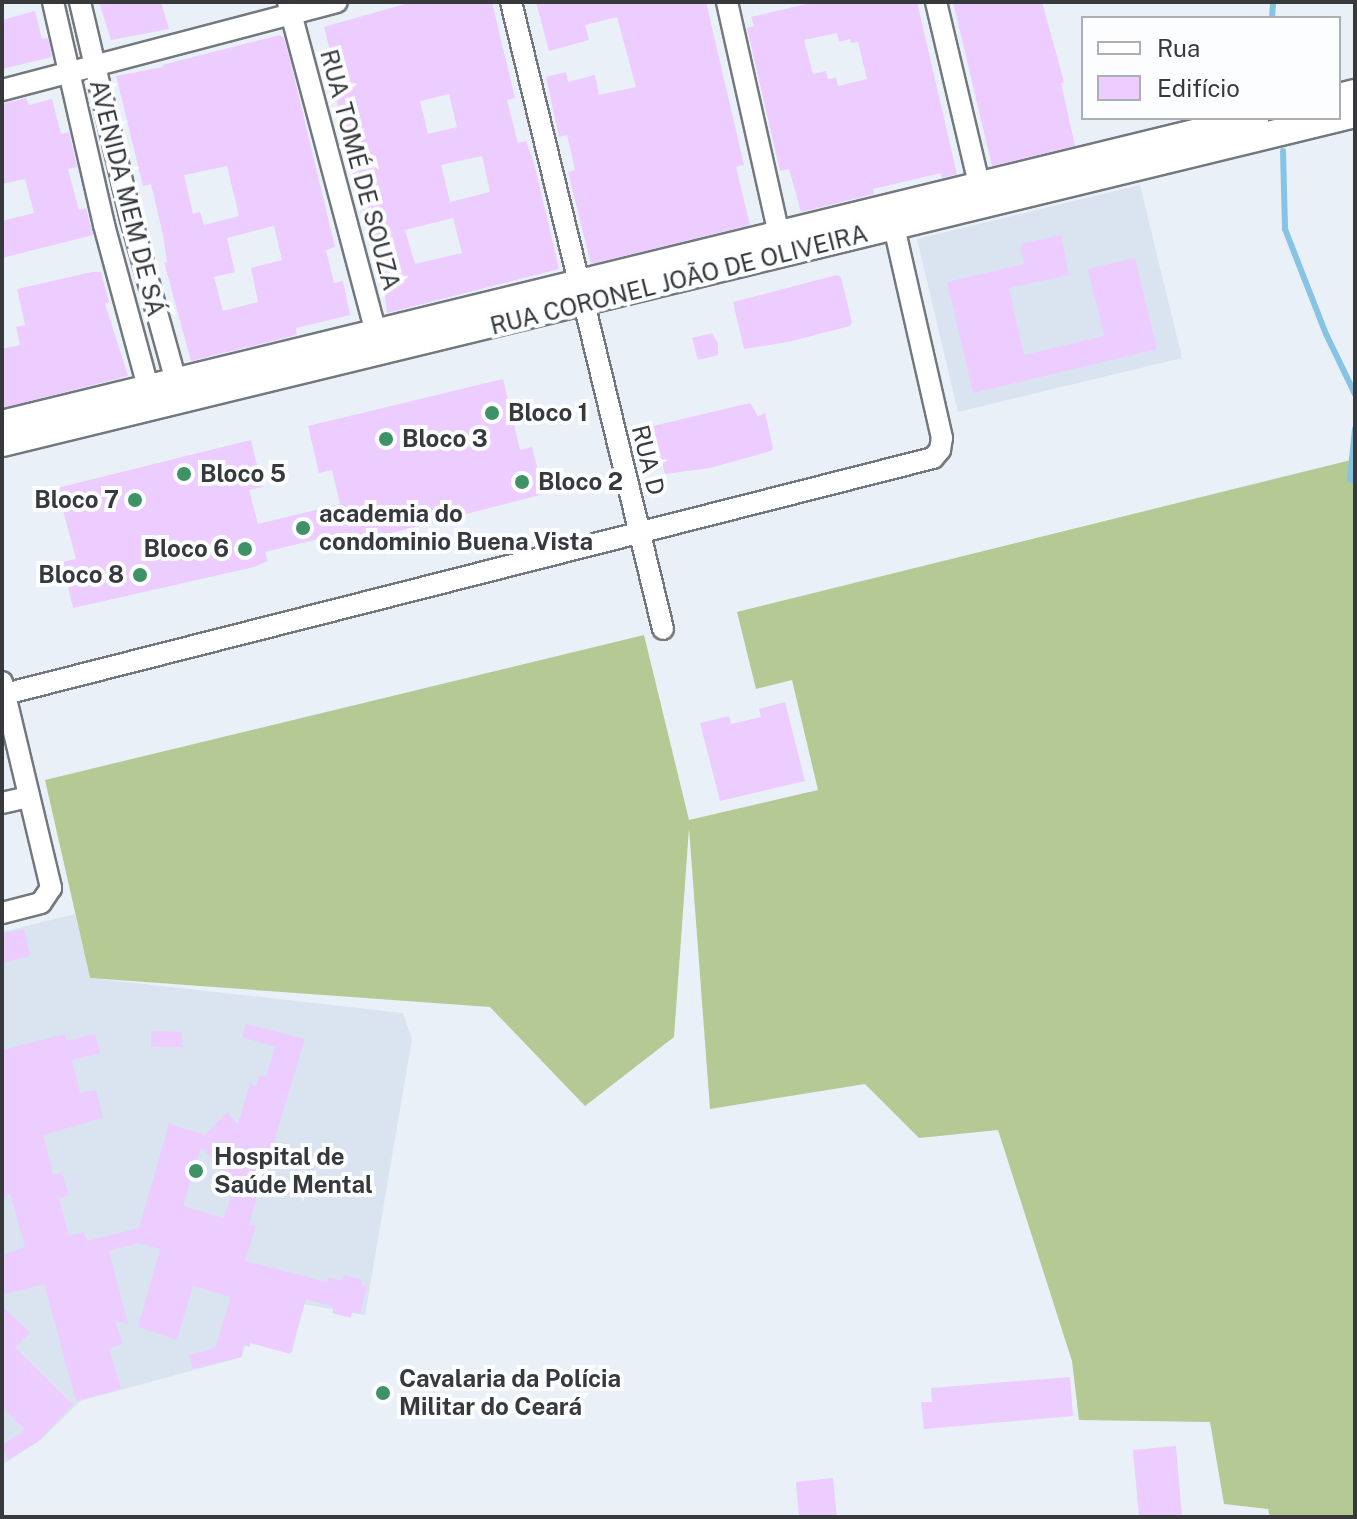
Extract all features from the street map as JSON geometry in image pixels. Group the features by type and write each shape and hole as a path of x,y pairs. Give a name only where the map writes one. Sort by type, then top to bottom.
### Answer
{"street":[{"name":"AVENIDA MEM DE SÁ","path":"53,2 104,225 151,397"},
{"name":"AVENIDA MEM DE SÁ","path":"80,2 131,219 179,391"},
{"path":"2,90 95,68 289,8 337,2"},
{"name":"RUA D","path":"511,2 663,629"},
{"path":"727,2 779,234"},
{"path":"936,2 981,195"},
{"name":"RUA TOMÉ DE SOUZA","path":"289,8 379,341"},
{"name":"RUA CORONEL JOÃO DE OLIVEIRA","path":"2,424 179,391 581,293 894,227 981,195 1248,120"},
{"name":"RUA CORONEL JOÃO DE OLIVEIRA","path":"581,293 779,234 981,195 1327,120"},
{"path":"104,225 131,219"},
{"path":"2,913 41,903 51,888 3,688 640,534 933,458 940,450 942,438 894,227"},
{"name":"RUA CORONEL JOÃO DE OLIVEIRA","path":"2,443 151,397"},
{"path":"2,803 29,797"}],"shaded area":[{"path":"1140,185 1182,358 958,412 917,239"},
{"name":"Hospital de Saúde Mental","path":"75,914 90,978 403,1013 412,1039 365,1315 304,1304 292,1353 247,1340 242,1357 80,1401 42,1439 2,1465 2,932"}],"green space":[{"path":"1355,459 1355,1517 1270,1517 1268,1509 1224,1504 1210,1422 1079,1420 1072,1361 998,1130 919,1138 865,1084 710,1109 689,828 674,1037 585,1106 490,1007 90,978 45,780 644,635 689,820 818,790 792,680 756,689 737,612"}],"building":[{"path":"99,2 161,2 169,29 111,40"},
{"path":"412,2 492,2 515,98 507,100 518,143 526,141 534,163 559,269 387,313 382,272 386,271 377,236 368,238 333,86 339,85 324,27","holes":["449,94 457,127 428,134 420,101","482,156 490,192 450,202 441,165","453,218 462,253 415,264 405,230"]},
{"path":"536,2 706,2 744,165 736,167 750,225 591,264 568,172 575,170 567,135 559,137 546,77 566,72 568,82 595,75 599,95 636,87 617,17 585,25 589,40 549,51"},
{"path":"814,2 917,2 957,174 942,178 941,173 873,189 874,194 801,212 789,169 780,171 747,28 754,26 751,17","holes":["837,33 839,42 850,39 851,43 858,42 867,79 838,86 836,78 828,79 826,71 813,74 804,40"]},
{"path":"953,2 1042,2 1064,82 1061,83 1075,146 992,166"},
{"path":"35,11 42,39 48,38 52,57 2,69 2,20"},
{"path":"280,35 284,38 335,247 326,250 334,283 343,281 350,315 296,328 297,335 191,361 164,262 167,262 163,235 151,184 143,186 116,76","holes":["227,166 239,216 204,225 200,212 193,214 184,175","274,226 282,260 251,268 258,302 223,311 214,277 235,272 227,238"]},
{"path":"26,98 29,105 52,99 61,134 69,132 77,167 68,169 79,210 86,208 93,235 2,258 2,221 34,213 25,179 2,184 2,104"},
{"path":"1061,235 1069,275 1009,288 1024,355 1104,336 1088,269 1135,258 1157,349 973,393 947,282 1024,264 1020,244"},
{"path":"101,272 109,302 105,304 128,376 2,408 2,349 20,345 16,327 25,325 17,289"},
{"path":"837,275 841,277 852,323 850,326 788,342 744,349 733,302"},
{"path":"712,333 718,343 718,355 698,360 692,338"},
{"path":"503,379 520,450 532,447 544,494 364,540 349,541 347,532 265,552 268,561 254,567 73,608 62,562 76,559 57,488 251,440 262,487 249,490 258,524 340,504 332,470 319,473 308,426"},
{"path":"750,403 758,416 765,413 773,448 771,451 710,468 665,474 653,426"},
{"path":"785,702 805,781 720,801 700,723 729,716 731,724 761,717 759,709"},
{"path":"24,929 30,956 2,963 2,934"},
{"path":"246,1024 305,1039 249,1224 256,1226 245,1261 327,1282 328,1277 342,1281 344,1275 362,1280 361,1285 367,1287 360,1314 352,1312 351,1318 332,1313 334,1307 306,1299 290,1354 250,1343 250,1347 244,1345 241,1357 193,1369 189,1355 215,1348 231,1297 193,1286 177,1340 138,1327 160,1249 139,1243 109,1251 128,1324 115,1320 123,1344 109,1348 121,1389 76,1401 44,1284 2,1295 2,1255 25,1247 10,1193 2,1201 2,1050 65,1034 67,1041 95,1034 100,1053 72,1060 80,1093 96,1090 103,1118 43,1135 53,1175 62,1173 69,1195 59,1198 69,1236 84,1232 87,1241 139,1228 169,1124 205,1135 227,1112 238,1124 250,1084 256,1086 259,1075 266,1077 275,1047 242,1037","holes":["201,1147 235,1183 224,1218 183,1206"]},
{"path":"151,1031 182,1032 182,1047 151,1047"},
{"path":"2,1306 30,1333 15,1347 73,1405 37,1442 8,1460 2,1445 25,1430 2,1407"},
{"path":"1070,1377 1073,1416 924,1429 921,1402 932,1402 931,1388"},
{"path":"1176,1446 1182,1517 1139,1517 1133,1450"},
{"path":"833,1478 837,1517 799,1517 796,1482"}],"waterway":[{"path":"1272,16 1273,2"},
{"path":"1283,151 1285,229 1326,334 1355,394"},
{"path":"1355,429 1350,479 1355,482"}],"place":[{"name":"Bloco 1","path":"492,413"},
{"name":"Bloco 3","path":"386,439"},
{"name":"Bloco 5","path":"184,474"},
{"name":"Bloco 2","path":"522,482"},
{"name":"Bloco 7","path":"135,500"},
{"name":"academia do condominio Buena Vista","path":"303,528"},
{"name":"Bloco 6","path":"245,549"},
{"name":"Bloco 8","path":"140,575"},
{"name":"Hospital de Saúde Mental","path":"196,1171"},
{"name":"Cavalaria da Polícia Militar do Ceará","path":"383,1393"}]}
